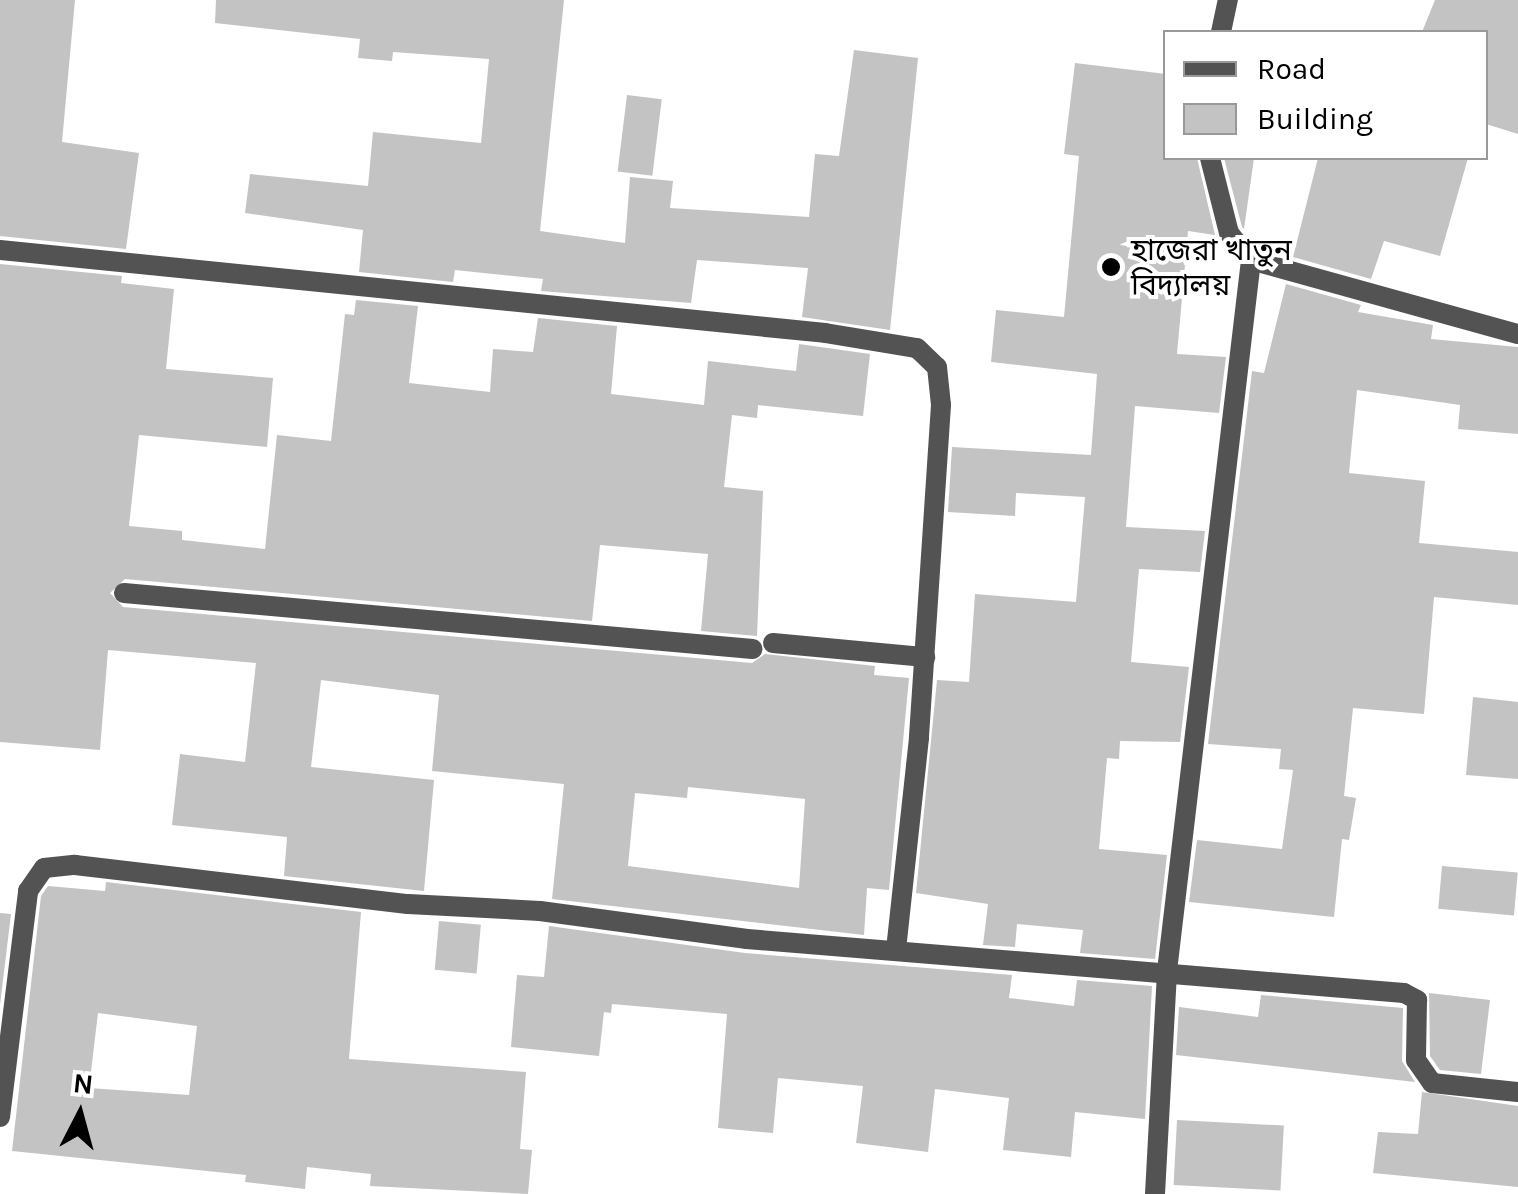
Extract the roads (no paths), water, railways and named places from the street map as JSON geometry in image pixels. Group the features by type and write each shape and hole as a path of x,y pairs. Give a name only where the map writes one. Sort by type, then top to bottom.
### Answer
{"street":[{"path":"1221,30 1228,0"},
{"path":"1211,160 1230,234 1251,260 1518,334"},
{"path":"0,250 825,333 917,348 937,367 941,405 925,657 896,951"},
{"path":"1155,1194 1167,971 1251,260"},
{"path":"124,592 925,657"},
{"path":"0,1117 28,892 44,868 145,868 408,904 540,911 896,951 1404,993 1417,1000 1416,1060 1432,1083 1518,1092"}],"place":[{"name":"হাজেরা খাতুন বিদ্যালয়","path":"1111,267"}]}
